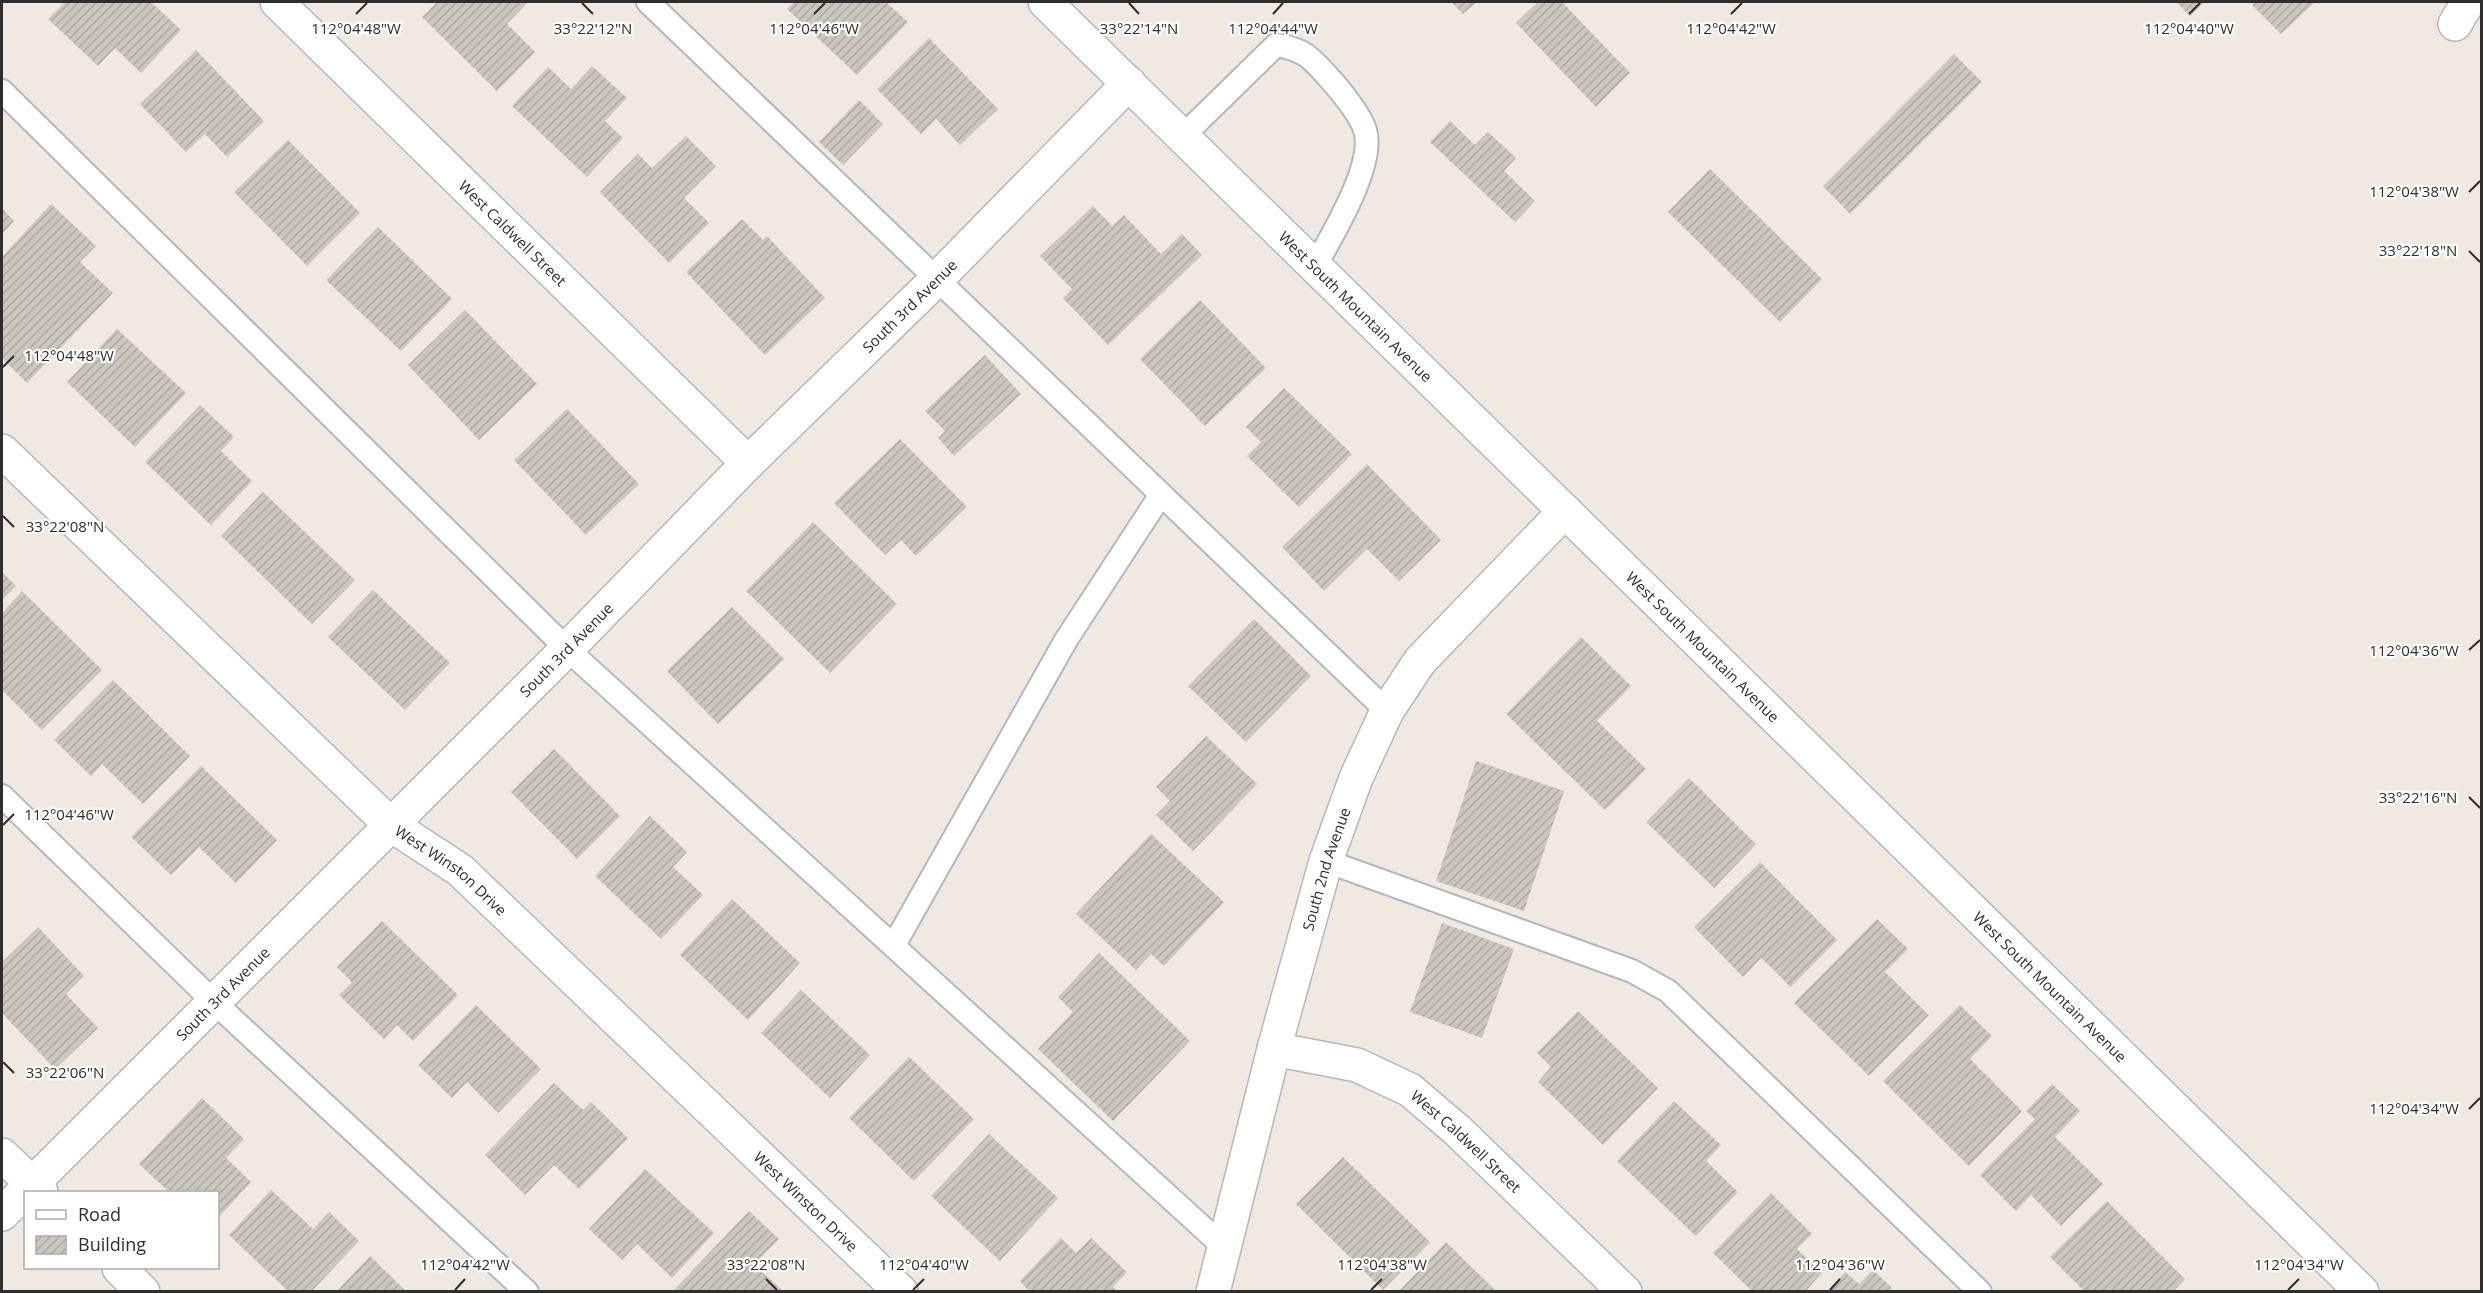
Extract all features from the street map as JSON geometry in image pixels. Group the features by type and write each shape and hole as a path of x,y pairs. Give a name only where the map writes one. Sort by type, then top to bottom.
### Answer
{"street":[{"name":"West Caldwell Street","path":"277,2 748,463"},
{"name":"West South Mountain Avenue","path":"1045,2 2362,1292"},
{"name":"South 3rd Avenue","path":"36,1188 214,1002 567,649 748,463 938,278 1129,83"},
{"name":"West Winston Drive","path":"2,451 391,825 460,870 901,1292"},
{"name":"South 2nd Avenue","path":"1212,1292 1274,1048 1326,861 1356,778 1387,711 1420,661 1565,511"},
{"name":"West Caldwell Street","path":"1274,1048 1357,1065 1410,1090 1458,1131 1625,1292"},
{"path":"2,1155 36,1188"},
{"name":"South 3rd Avenue","path":"2,1214 24,1197"},
{"path":"119,1269 143,1292"}],"lane":[{"path":"648,2 938,278 1160,496 1387,711"},
{"path":"1183,136 1276,45 1296,48 1311,57 1339,89 1366,130 1364,164 1343,215 1315,266"},
{"path":"2,91 567,649 1224,1246"},
{"path":"894,945 1066,640 1160,496"},
{"path":"2,796 214,1002 527,1292"},
{"path":"1326,861 1632,970 1668,991 1980,1292"}],"building":[{"path":"65,2 151,2 181,30 141,73 115,48 98,66 48,19"},
{"path":"437,2 528,2 507,24 535,52 497,91 422,17"},
{"path":"794,2 886,2 908,22 857,75 787,9"},
{"path":"1451,2 1477,2 1463,14"},
{"path":"1538,2 1562,2 1630,73 1596,107 1516,23"},
{"path":"2176,2 2204,2 2190,16"},
{"path":"2255,2 2315,2 2281,34 2252,5"},
{"path":"929,38 998,109 960,145 936,119 921,134 877,89"},
{"path":"196,50 264,121 227,157 205,134 186,152 140,104"},
{"path":"1954,54 1982,82 1850,214 1823,186"},
{"path":"592,66 627,98 605,121 623,138 587,177 512,106 548,67 571,89"},
{"path":"859,100 883,124 843,165 819,142"},
{"path":"1450,121 1475,145 1488,132 1516,158 1504,171 1535,201 1515,222 1430,142"},
{"path":"686,136 716,166 684,198 709,223 669,263 600,192 638,154 652,168"},
{"path":"288,140 360,213 307,266 234,192"},
{"path":"1710,169 1822,279 1780,322 1668,212"},
{"path":"51,204 96,246 80,262 113,293 27,383 2,358 2,257"},
{"path":"1093,206 1112,226 1124,215 1161,254 1182,234 1202,255 1108,345 1063,298 1072,289 1040,256"},
{"path":"2,208 14,221 2,234"},
{"path":"742,219 763,240 767,236 825,298 765,355 686,272"},
{"path":"378,227 452,299 401,351 326,280"},
{"path":"1200,300 1266,368 1205,426 1140,359"},
{"path":"465,310 537,384 479,440 408,365"},
{"path":"117,329 186,393 135,447 67,382"},
{"path":"985,355 1021,394 954,456 938,438 945,431 925,411"},
{"path":"1284,388 1352,454 1299,507 1247,456 1261,442 1246,427"},
{"path":"200,405 234,437 221,451 252,481 211,525 145,462"},
{"path":"567,409 639,484 586,535 514,460"},
{"path":"900,439 967,507 916,556 901,540 885,555 834,503"},
{"path":"1367,464 1441,540 1399,581 1367,549 1324,591 1282,547"},
{"path":"263,492 355,580 312,624 221,536"},
{"path":"813,522 897,604 830,673 746,591"},
{"path":"2,572 16,586 2,600"},
{"path":"373,590 450,663 405,710 328,637"},
{"path":"22,591 102,670 42,730 2,690 2,613"},
{"path":"732,607 784,659 718,724 667,671"},
{"path":"1254,619 1311,676 1246,742 1188,686"},
{"path":"1581,637 1631,686 1597,721 1646,769 1605,810 1506,714"},
{"path":"113,680 190,756 143,804 102,764 91,776 54,740"},
{"path":"1206,736 1257,784 1193,851 1156,815 1170,801 1156,787"},
{"path":"554,749 620,816 577,859 511,792"},
{"path":"1476,761 1564,791 1524,911 1436,881"},
{"path":"201,766 277,840 236,883 199,847 171,875 131,837"},
{"path":"1689,778 1756,844 1714,888 1646,822"},
{"path":"650,816 687,852 673,867 703,895 661,939 595,876"},
{"path":"1151,834 1224,902 1164,966 1151,954 1136,970 1076,914"},
{"path":"1760,862 1837,940 1791,987 1761,958 1743,977 1694,927"},
{"path":"732,899 800,963 748,1020 680,955"},
{"path":"1877,919 1908,949 1885,972 1929,1015 1869,1076 1794,1003"},
{"path":"382,921 458,995 413,1041 397,1025 384,1039 339,995 352,982 337,967"},
{"path":"1442,923 1514,949 1482,1038 1410,1012"},
{"path":"38,927 84,976 66,994 98,1028 55,1069 2,1013 2,962"},
{"path":"1099,953 1190,1041 1113,1121 1038,1049 1073,1012 1058,997"},
{"path":"801,990 870,1055 830,1098 761,1033"},
{"path":"476,1005 541,1069 498,1113 467,1082 452,1098 418,1065"},
{"path":"1960,1005 1992,1036 1970,1059 2022,1111 1969,1166 1883,1081"},
{"path":"1578,1011 1658,1088 1603,1145 1538,1082 1551,1067 1537,1053"},
{"path":"909,1057 974,1119 914,1181 849,1118"},
{"path":"554,1083 583,1110 591,1102 628,1138 579,1189 554,1165 525,1195 485,1155"},
{"path":"2052,1084 2080,1111 2055,1137 2103,1184 2061,1226 2031,1195 2016,1211 1980,1175 2035,1119 2026,1111"},
{"path":"202,1098 244,1139 226,1158 251,1182 219,1217 219,1191 168,1191 139,1164"},
{"path":"1674,1101 1721,1145 1706,1161 1738,1192 1696,1236 1617,1161"},
{"path":"989,1134 1058,1198 1000,1261 931,1196"},
{"path":"1343,1157 1430,1242 1383,1290 1296,1204"},
{"path":"645,1169 714,1233 672,1278 637,1244 622,1260 589,1229"},
{"path":"271,1190 313,1229 329,1212 359,1241 311,1292 289,1292 229,1235"},
{"path":"1771,1193 1812,1234 1797,1249 1822,1273 1805,1292 1753,1292 1713,1253"},
{"path":"2107,1201 2185,1279 2173,1292 2085,1292 2050,1257"},
{"path":"749,1211 779,1239 754,1264 784,1292 672,1292"},
{"path":"1061,1238 1076,1253 1091,1238 1127,1272 1113,1287 1118,1292 1030,1292 1020,1281"},
{"path":"1446,1242 1497,1292 1398,1292"},
{"path":"370,1256 407,1292 336,1292"},
{"path":"1873,1270 1892,1288 1889,1292 1826,1292 1845,1272 1859,1284"}]}
